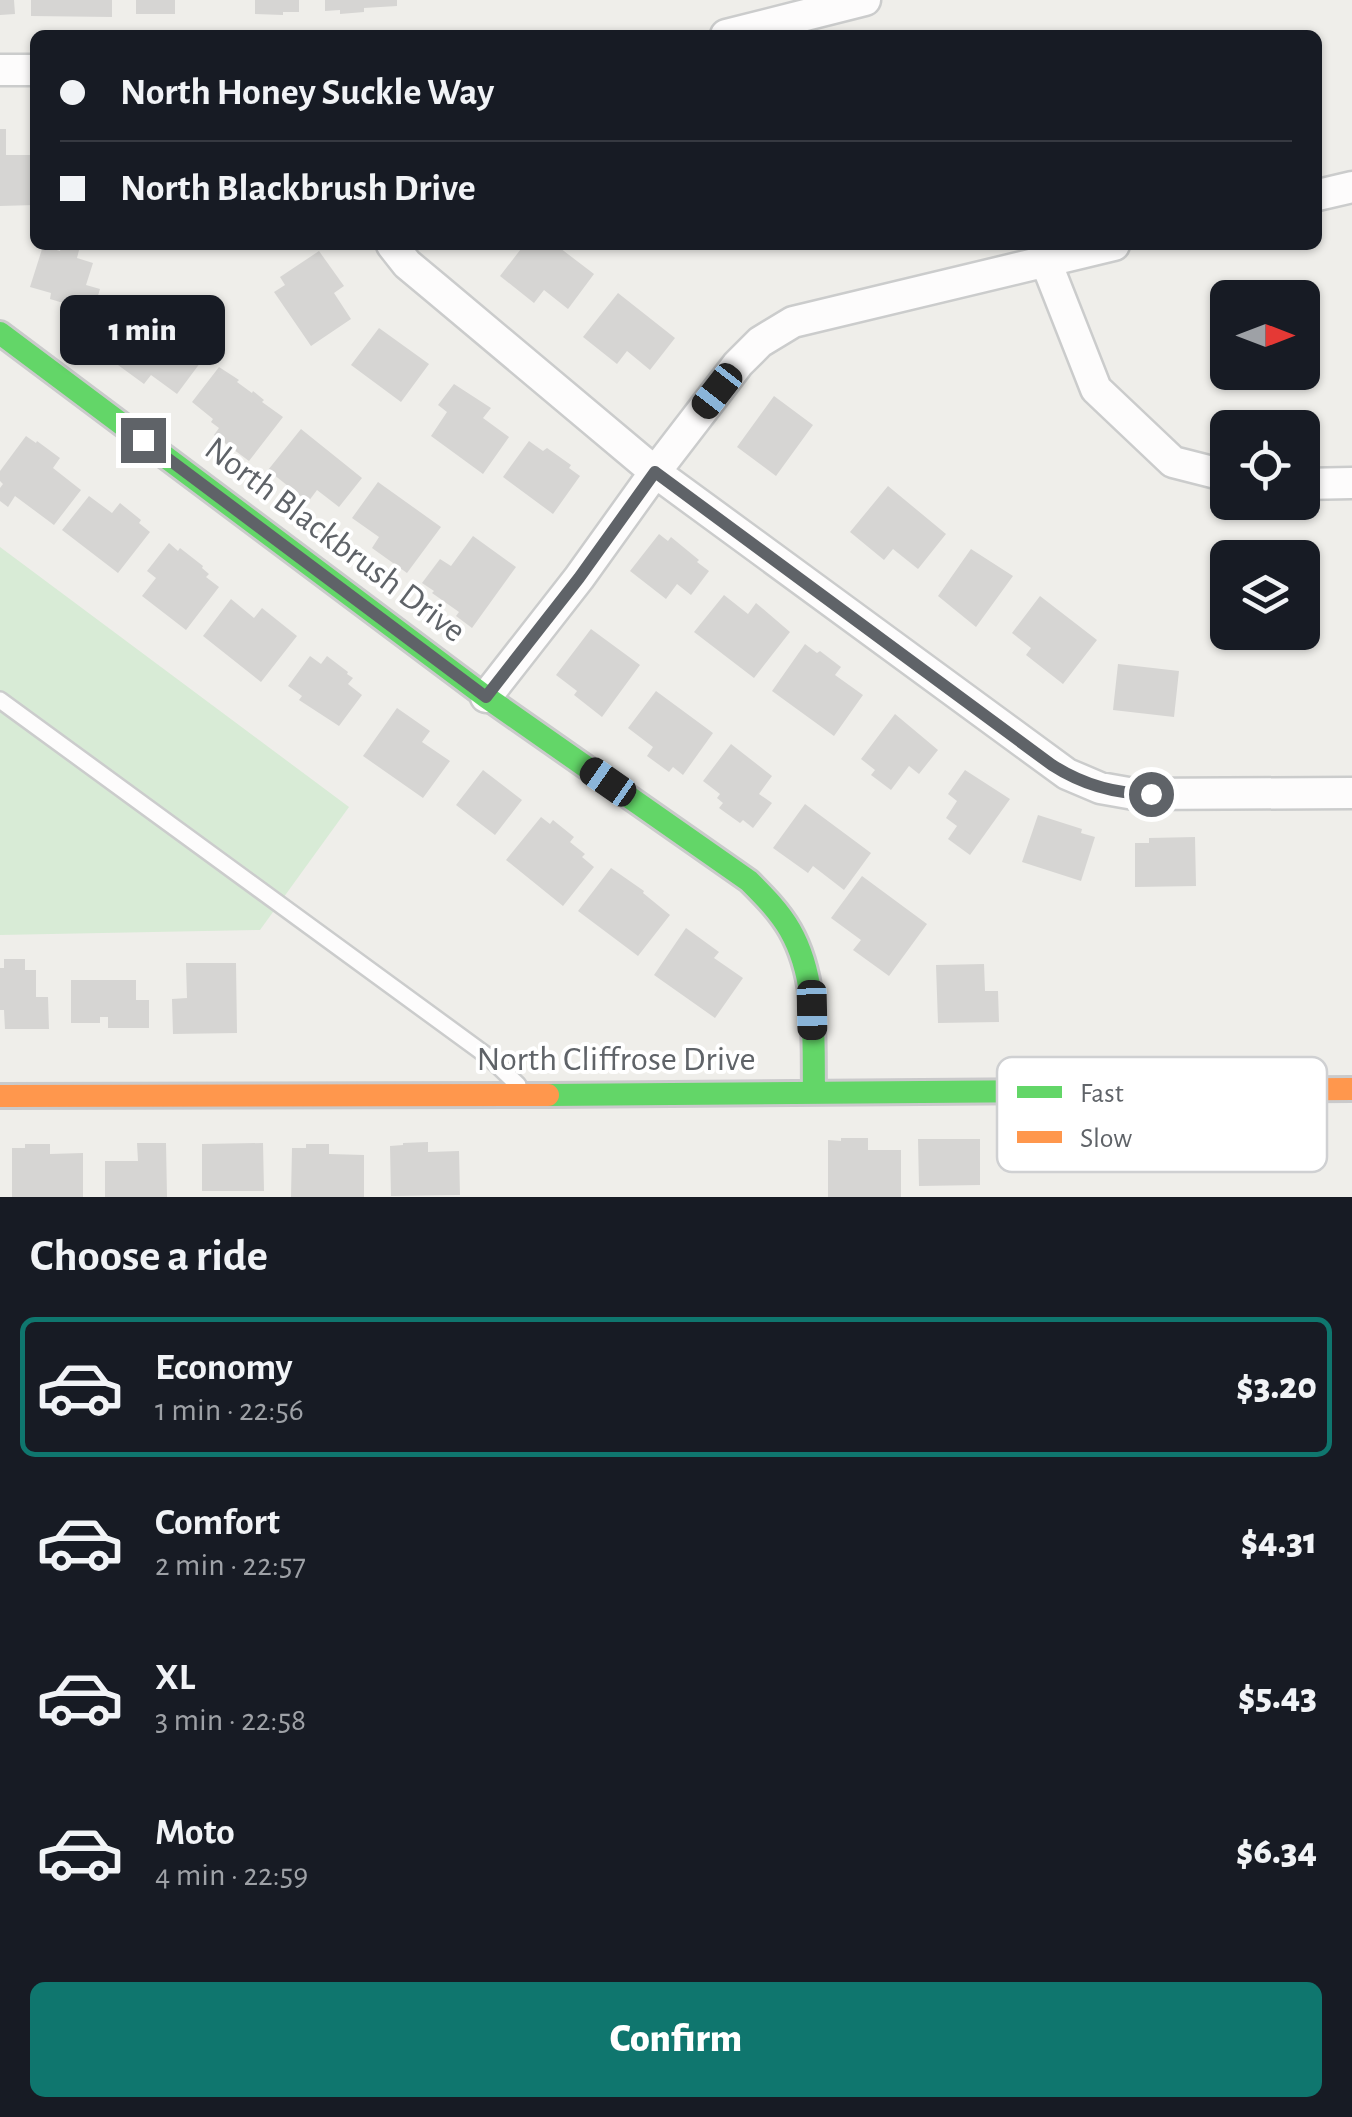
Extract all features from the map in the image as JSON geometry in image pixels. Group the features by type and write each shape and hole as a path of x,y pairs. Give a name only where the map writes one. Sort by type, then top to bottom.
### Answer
{"street":[{"path":"746,30 865,0"},
{"path":"0,70 30,70"},
{"path":"1322,194 1352,187"},
{"path":"396,250 421,278 655,472 1052,765 1083,782 1134,794 1352,792"},
{"path":"486,697 738,364 773,332 793,322 1094,250"},
{"path":"1046,262 1096,389 1173,462 1210,471"},
{"name":"North Blackbrush Drive","path":"0,332 486,697 749,881 782,915 802,953 811,991 814,1093"},
{"path":"1320,484 1352,483"},
{"name":"North Cliffrose Drive","path":"1327,1089 1352,1089"},
{"name":"North Cliffrose Drive","path":"0,1096 997,1092"}],"lane":[{"path":"0,700 490,1058 528,1096"}],"green space":[{"path":"0,547 349,807 260,930 0,935"}],"building":[{"path":"0,0 14,0 15,14 0,15"},
{"path":"31,0 112,0 112,17 31,16"},
{"path":"136,0 175,0 175,14 136,14"},
{"path":"255,0 299,0 299,12 255,14"},
{"path":"325,0 397,0 397,6 340,14 340,10 325,11"},
{"path":"0,129 6,129 6,155 30,155 30,205 0,206"},
{"path":"42,250 79,250 77,258 93,263 86,285 100,289 93,312 50,299 51,293 30,287"},
{"path":"520,250 563,250 594,274 568,309 544,290 534,303 500,276"},
{"path":"319,251 344,286 334,293 351,319 311,346 274,292 285,285 280,277"},
{"path":"618,293 675,338 650,370 627,351 617,364 583,337"},
{"path":"155,317 206,355 177,394 151,375 144,384 109,354 125,332 137,341"},
{"path":"379,328 429,364 401,402 351,365"},
{"path":"219,367 283,417 249,461 214,435 219,428 211,422 213,419 192,402"},
{"path":"454,384 491,408 483,418 509,437 483,474 431,436 447,412 438,405"},
{"path":"774,396 813,425 776,476 737,447"},
{"path":"301,429 362,478 339,507 317,490 308,502 268,470"},
{"path":"26,436 60,458 53,468 81,490 54,525 15,496 8,507 0,501 0,471"},
{"path":"529,441 543,451 547,448 580,476 553,514 503,477"},
{"path":"378,482 441,527 407,573 372,548 379,537 352,518"},
{"path":"888,486 946,534 918,569 893,549 884,560 850,532"},
{"path":"89,496 112,513 120,503 150,532 118,573 62,530"},
{"path":"659,534 668,541 671,537 709,571 691,595 677,584 666,599 630,571"},
{"path":"473,536 516,567 472,628 456,616 459,612 422,583 440,559 451,566"},
{"path":"169,543 203,566 209,574 206,577 219,587 186,630 142,596 156,578 147,571"},
{"path":"971,549 1013,576 976,627 938,596"},
{"path":"724,595 748,614 756,603 790,632 754,678 694,632"},
{"path":"1040,596 1097,640 1063,684 1026,655 1031,648 1012,633"},
{"path":"231,599 254,618 262,608 297,636 261,682 203,636"},
{"path":"591,629 640,665 602,717 556,675"},
{"path":"805,644 841,667 835,675 863,695 834,736 772,691"},
{"path":"310,656 321,664 327,656 348,672 353,678 348,684 362,695 339,726 299,700 302,696 288,686"},
{"path":"1118,664 1179,671 1174,717 1113,710"},
{"path":"656,691 713,733 683,775 673,767 669,772 647,756 653,747 628,728"},
{"path":"397,708 430,731 422,742 450,761 423,798 363,756"},
{"path":"895,714 938,750 919,774 909,766 891,790 871,775 875,770 861,759"},
{"path":"731,744 772,776 759,794 772,803 753,828 719,808 723,803 717,798 720,794 703,781"},
{"path":"483,770 522,800 495,835 456,805"},
{"path":"965,770 1010,799 970,855 948,839 957,826 946,818 957,801 948,794"},
{"path":"805,804 871,853 844,890 813,866 808,873 773,848"},
{"path":"1038,815 1095,837 1081,881 1022,862"},
{"path":"541,817 550,824 553,820 574,837 570,842 594,867 563,906 506,860"},
{"path":"1195,837 1196,886 1135,887 1135,843 1149,843 1149,838"},
{"path":"611,868 670,915 638,956 578,911"},
{"path":"862,876 927,924 889,976 853,950 861,940 831,918"},
{"path":"686,928 719,952 714,958 743,978 715,1018 654,975"},
{"path":"4,959 25,959 25,970 36,970 36,997 48,997 49,1029 5,1029 4,1010 0,1010 0,968 4,968"},
{"path":"186,963 236,963 237,1033 173,1034 172,999 187,998"},
{"path":"984,964 985,991 998,991 999,1022 938,1023 936,965"},
{"path":"71,980 136,980 136,1000 149,1000 149,1028 108,1028 108,1017 100,1017 100,1023 71,1023"},
{"path":"868,1138 868,1150 901,1150 901,1197 828,1197 828,1140"},
{"path":"918,1139 980,1139 980,1185 919,1186"},
{"path":"428,1142 428,1152 459,1151 460,1195 391,1196 390,1146"},
{"path":"137,1143 166,1143 167,1197 105,1197 105,1161 138,1161"},
{"path":"263,1143 264,1191 202,1191 202,1144"},
{"path":"25,1144 50,1144 50,1154 83,1153 83,1197 12,1197 12,1148 25,1148"},
{"path":"306,1144 329,1144 329,1154 364,1155 364,1197 291,1197 292,1148 306,1148"}],"traffic: fast":[{"path":"0,333 486,697 749,881 786,923 799,949 810,989 814,1093"},
{"path":"548,1095 997,1091"}],"traffic: slow":[{"path":"1327,1089 1352,1089"},
{"path":"0,1096 548,1095"}],"route":[{"path":"143,440 486,697 655,472 1052,765 1100,788 1151,794"}]}
